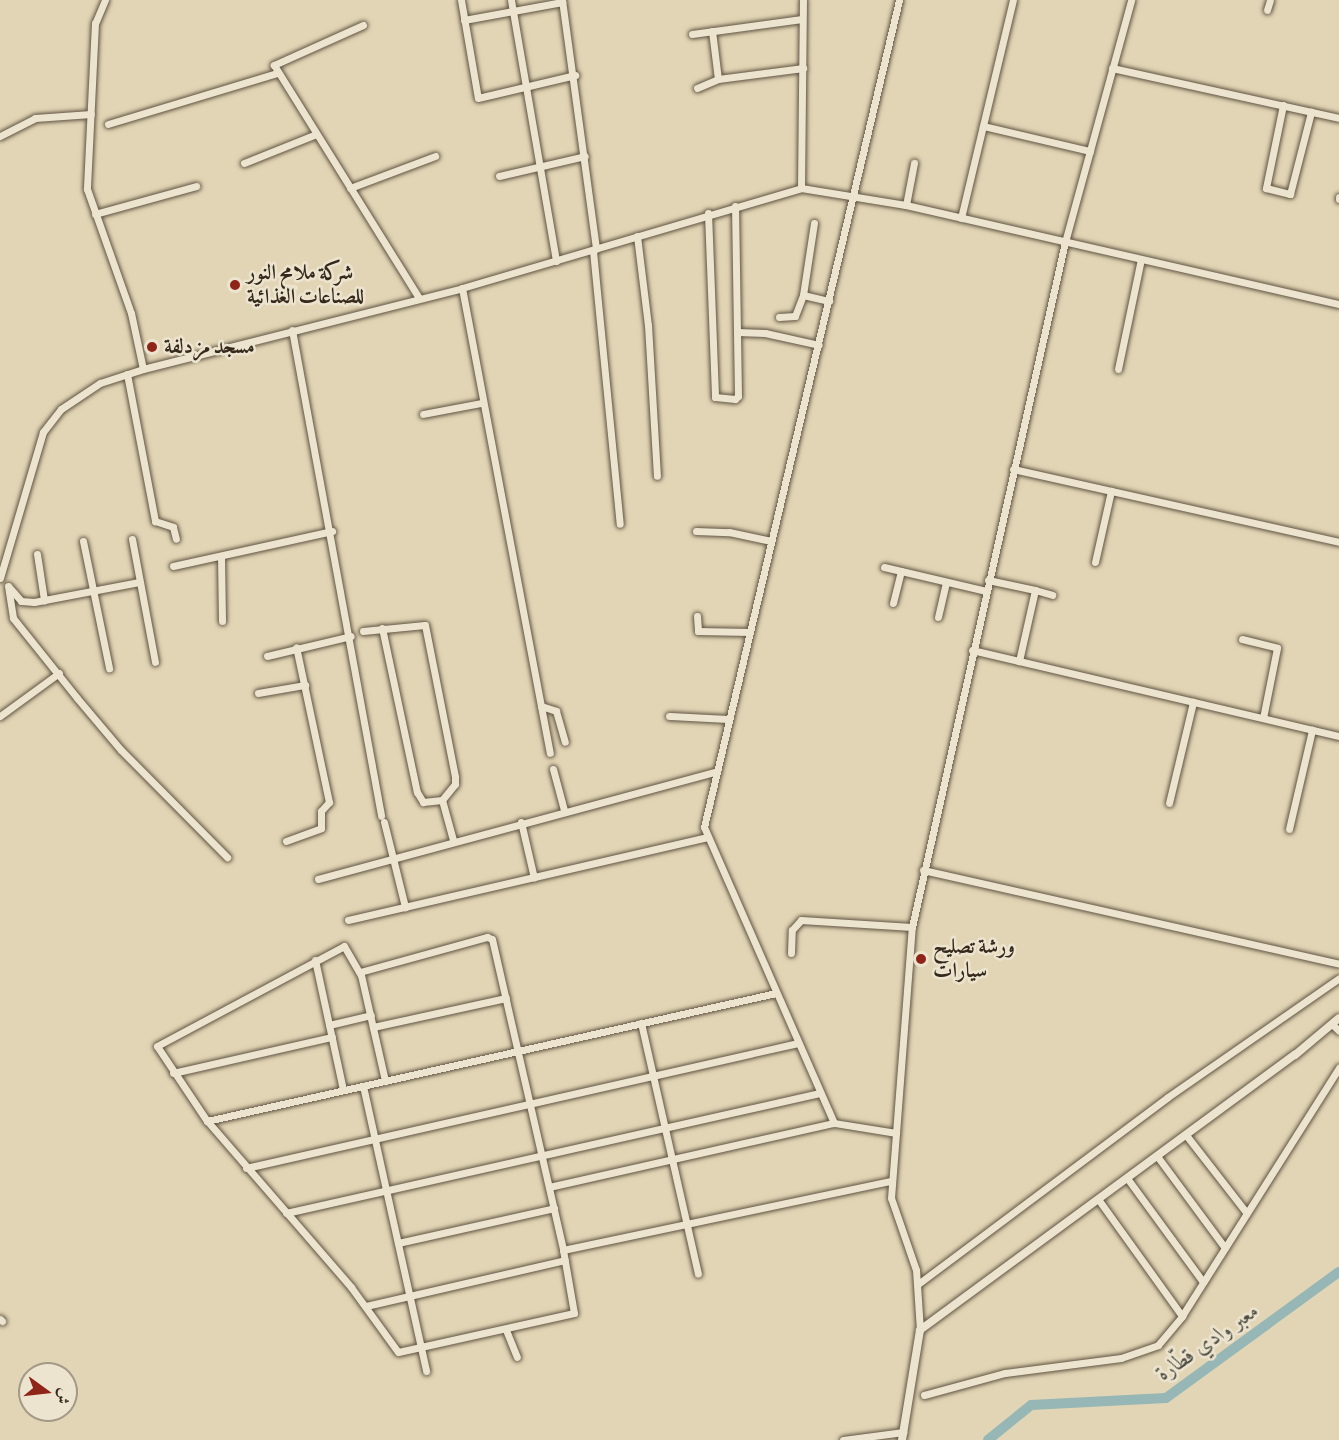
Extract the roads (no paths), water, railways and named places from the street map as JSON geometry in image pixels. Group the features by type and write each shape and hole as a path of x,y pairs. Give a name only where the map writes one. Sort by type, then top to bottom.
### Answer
{"street":[{"path":"105,0 95,23 87,189 131,313 143,369"},
{"path":"461,0 476,96 525,88 574,75"},
{"path":"511,0 556,261"},
{"path":"801,188 803,0"},
{"path":"834,1123 704,827 715,772 819,345 899,0"},
{"path":"961,218 1012,0"},
{"path":"843,1440 902,1436 920,1330 918,1284 912,1254 893,1206 891,1181 912,927 972,650 1065,242 1131,0"},
{"path":"1267,10 1269,0"},
{"path":"464,20 562,1 585,156 620,524"},
{"path":"692,34 802,19"},
{"path":"363,25 275,62 278,73 419,297"},
{"path":"712,31 718,79"},
{"path":"697,88 718,79 803,68"},
{"path":"1112,68 1339,118"},
{"path":"108,124 278,73"},
{"path":"1283,105 1264,186 1270,189 1290,194 1311,112"},
{"path":"0,136 35,118 91,114"},
{"path":"983,126 1090,151"},
{"path":"244,163 316,134"},
{"path":"350,188 435,156"},
{"path":"499,176 585,156"},
{"path":"906,206 914,163"},
{"path":"95,214 196,186"},
{"path":"139,582 44,600 21,601 0,577 26,482 50,422 88,390 143,369 419,297 462,288 594,250 708,213 801,188 906,206 1339,304"},
{"path":"708,213 716,398 738,396 735,206"},
{"path":"779,317 795,316 804,295 814,223"},
{"path":"637,236 648,325 657,476"},
{"path":"1118,369 1142,259"},
{"path":"462,288 481,403 550,753"},
{"path":"804,295 829,301"},
{"path":"292,330 332,531 383,819 405,907"},
{"path":"737,332 765,333 819,345"},
{"path":"127,374 155,520 173,527 176,538"},
{"path":"423,414 481,403"},
{"path":"1013,469 1339,542"},
{"path":"1095,562 1111,491"},
{"path":"172,566 332,531"},
{"path":"696,531 729,532 771,541"},
{"path":"132,539 155,662"},
{"path":"83,540 109,668"},
{"path":"37,554 44,600"},
{"path":"221,556 222,621"},
{"path":"884,567 986,591"},
{"path":"893,603 901,571"},
{"path":"988,580 1052,595"},
{"path":"938,617 946,583"},
{"path":"8,585 13,618 121,750 227,857"},
{"path":"1019,662 1035,590"},
{"path":"697,616 698,632 750,632"},
{"path":"363,631 382,628 426,625 455,777 455,784 442,800 423,802 417,792 382,628"},
{"path":"267,656 296,646 351,636"},
{"path":"1242,639 1277,648 1263,718"},
{"path":"286,842 321,828 321,810 329,802 296,646"},
{"path":"972,650 1339,736"},
{"path":"0,716 59,673"},
{"path":"258,693 305,685"},
{"path":"1169,803 1193,702"},
{"path":"541,706 556,711 565,742"},
{"path":"669,716 729,719"},
{"path":"1289,829 1312,730"},
{"path":"553,770 564,810"},
{"path":"318,879 393,856 715,772"},
{"path":"442,800 453,840"},
{"path":"521,822 534,878"},
{"path":"348,920 707,837"},
{"path":"923,870 1339,964"},
{"path":"791,953 792,930 801,920 912,927"},
{"path":"360,972 489,937 506,998 566,1260 574,1313 421,1349 398,1352 366,1306 207,1121 157,1050 158,1044 344,946 360,972 385,1081"},
{"path":"315,960 343,1090"},
{"path":"918,1284 1168,1097 1339,978"},
{"path":"207,1121 776,993"},
{"path":"373,1027 506,998"},
{"path":"329,1025 371,1016"},
{"path":"920,1330 1336,1028 1339,1018"},
{"path":"641,1023 698,1275"},
{"path":"173,1073 332,1037"},
{"path":"246,1168 798,1043"},
{"path":"924,1395 1005,1373 1140,1354 1158,1346 1182,1316 1339,1068"},
{"path":"363,1086 426,1371"},
{"path":"286,1213 820,1093"},
{"path":"549,1187 834,1123 896,1133"},
{"path":"1186,1135 1246,1212"},
{"path":"1157,1156 1224,1248"},
{"path":"1127,1178 1203,1282"},
{"path":"563,1250 891,1181"},
{"path":"1098,1199 1182,1316"},
{"path":"398,1243 554,1208"},
{"path":"366,1306 566,1260"},
{"path":"506,1329 517,1357"}],"waterway":[{"name":"معبر وادي قطّارة","path":"988,1440 1031,1405 1166,1398 1339,1272"}],"place":[{"name":"شركة ملامح النور للصناعات الغذائية","path":"235,285"},
{"name":"مسجد مزدلفة","path":"152,347"},
{"name":"ورشة تصليح سيارات","path":"921,959"}]}
